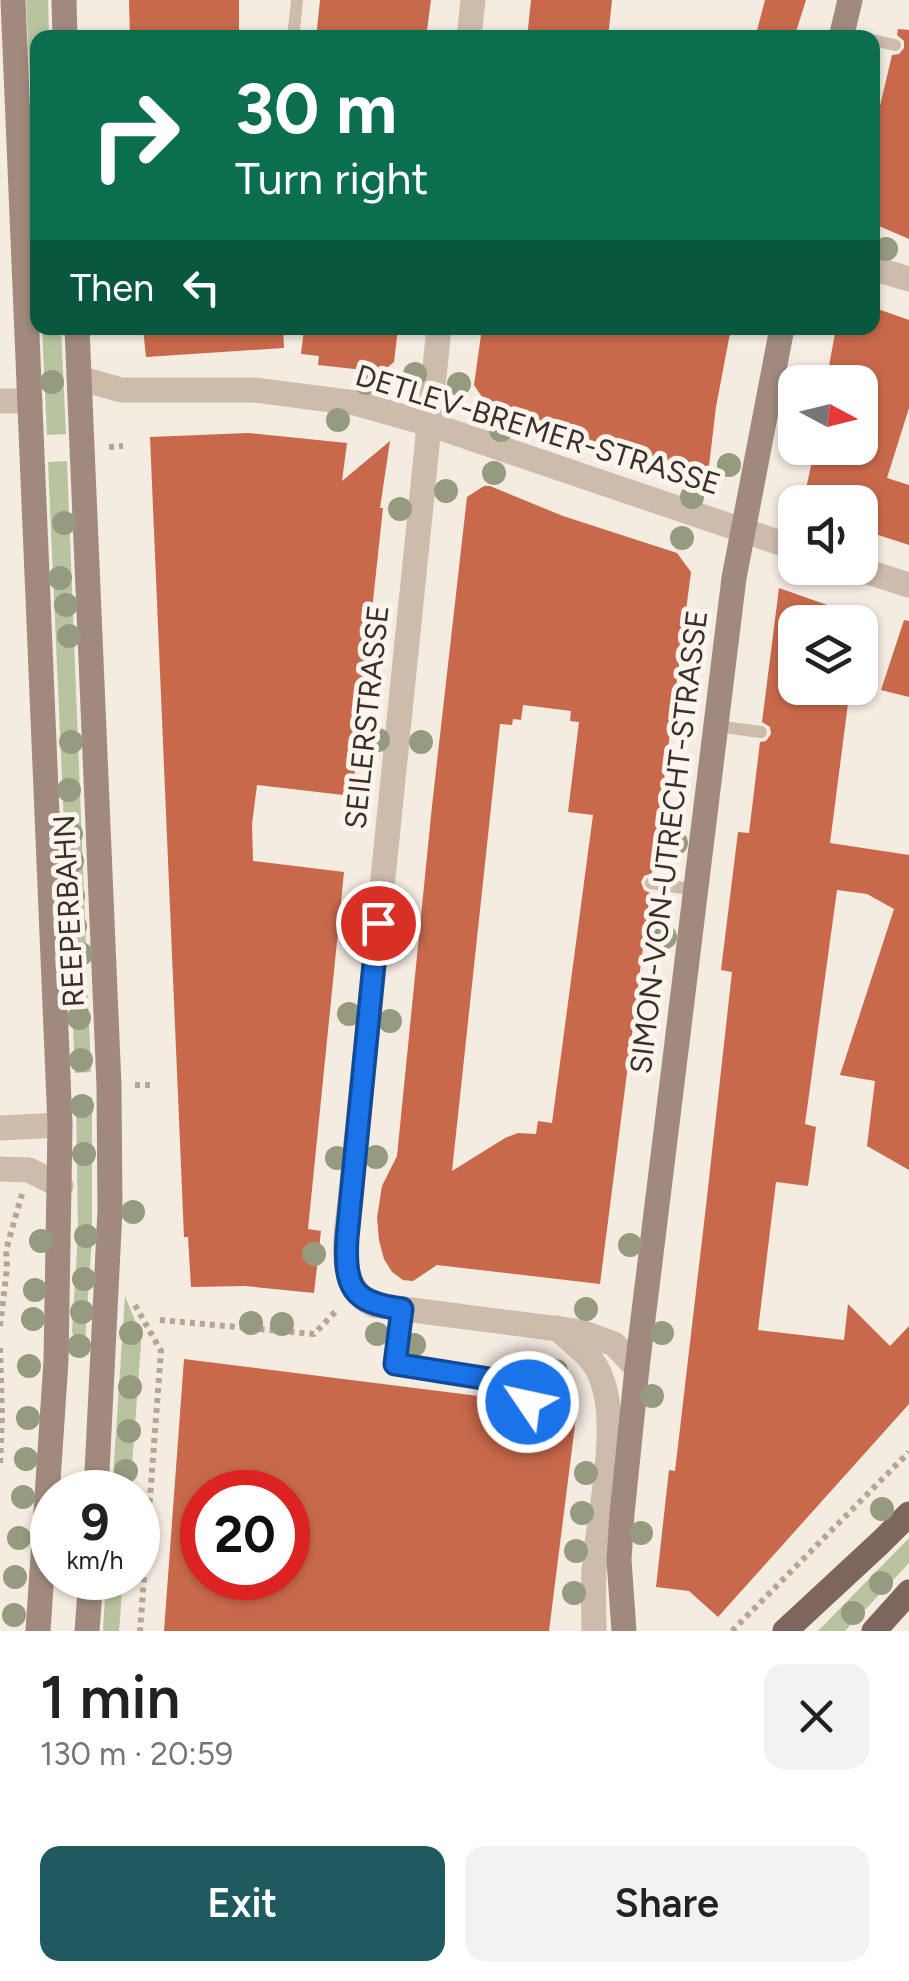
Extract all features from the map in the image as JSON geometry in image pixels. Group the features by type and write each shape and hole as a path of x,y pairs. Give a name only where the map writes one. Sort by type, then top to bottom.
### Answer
{"main road":[{"name":"REEPERBAHN","path":"13,0 61,1186 56,1361 38,1631"},
{"path":"64,0 65,30"},
{"path":"846,30 850,0"},
{"name":"REEPERBAHN","path":"77,335 109,1102 108,1258 97,1470"},
{"name":"SIMON-VON-UTRECHT-STRASSE","path":"624,1631 619,1560 637,1368 734,578 781,335"},
{"path":"785,1631 909,1514"},
{"path":"874,1631 909,1592"},
{"path":"87,1631 89,1600"},
{"path":"622,1603 646,1631"}],"street":[{"path":"470,30 472,0"},
{"path":"880,270 909,279"},
{"name":"SEILERSTRASSE","path":"356,1291 346,1256 350,1207 438,335"},
{"name":"DETLEV-BREMER-STRASSE","path":"79,378 122,390 254,390 354,402 778,542"},
{"path":"0,401 30,400"},
{"path":"878,575 909,585"},
{"path":"0,1128 60,1125"},
{"path":"0,1169 29,1170 61,1186"},
{"path":"356,1291 374,1305 581,1332 614,1344 637,1368"},
{"path":"558,1328 592,1361 608,1404 610,1428 594,1566 594,1631"}],"lane":[{"path":"294,30 297,0"},
{"path":"880,42 894,45"},
{"path":"716,726 760,732"},
{"path":"651,884 696,890"},
{"path":"402,1309 395,1364 520,1384 530,1393 528,1402"}],"path":[{"path":"0,1326 6,1250 24,1188"},
{"path":"160,1320 314,1334 356,1291"},
{"path":"0,1348 0,1464"},
{"path":"140,1631 161,1351"},
{"path":"732,1631 909,1452"}],"green space":[{"path":"26,0 48,0 49,30 30,30 30,83"},
{"path":"42,335 61,335 66,434 47,435"},
{"path":"67,461 91,1072 75,1073 48,462"},
{"path":"92,1097 92,1238 84,1357 78,1357 72,1331 78,1234 76,1098"},
{"path":"125,1296 141,1344 132,1470 113,1470"},
{"path":"909,1538 909,1563 845,1631 818,1631"},
{"path":"105,1600 121,1600 119,1631 103,1631"}],"building":[{"path":"129,0 239,0 239,30 130,30"},
{"path":"320,0 431,0 427,30 317,30"},
{"path":"531,0 612,0 609,30 528,30"},
{"path":"765,0 806,0 797,30 757,30"},
{"path":"898,29 909,30 909,239 880,226 880,106 892,55 904,48 904,41 897,35"},
{"path":"880,310 909,320 909,408 887,478 909,485 909,545 878,535 878,485 807,485 811,465 878,465 878,365 829,365 835,335 880,335"},
{"path":"144,335 283,335 284,348 146,357"},
{"path":"303,335 397,335 394,362 382,372 318,365 319,356 301,354"},
{"path":"481,335 730,335 709,466 688,475 530,418 529,424 494,415 474,385"},
{"path":"248,433 347,443 342,481 390,441 352,796 257,785 252,824 253,861 344,872 308,1229 321,1231 314,1293 245,1286 191,1287 188,1237 184,1237 150,437"},
{"path":"490,486 563,516 677,553 691,572 652,873 641,882 650,893 600,1284 437,1265 413,1281 403,1280 384,1259 379,1240 377,1218 382,1186 397,1156 467,497","holes":["523,705 571,711 570,721 579,722 568,812 593,815 552,1123 538,1121 536,1134 518,1133 505,1138 452,1171 500,724 512,725 513,719 521,720"]},
{"path":"779,588 827,605 778,605 778,705 848,705 830,843 909,855 909,1170 867,1146 875,1081 840,1075 894,909 867,894 837,890 805,1124 816,1127 808,1186 776,1182 758,1330 844,1340 848,1304 890,1346 909,1326 909,1404 718,1617 689,1591 656,1587 669,1470 675,1471 732,972 721,970 738,832 749,833 760,742 771,734 770,727 762,722"},
{"path":"904,620 909,621 909,697 881,690"},
{"path":"184,1359 518,1401 527,1412 538,1404 577,1409 549,1631 164,1631"}],"route":[{"path":"378,923 347,1238 351,1284 366,1302 402,1309 395,1364 520,1384 530,1393 528,1402"}]}
